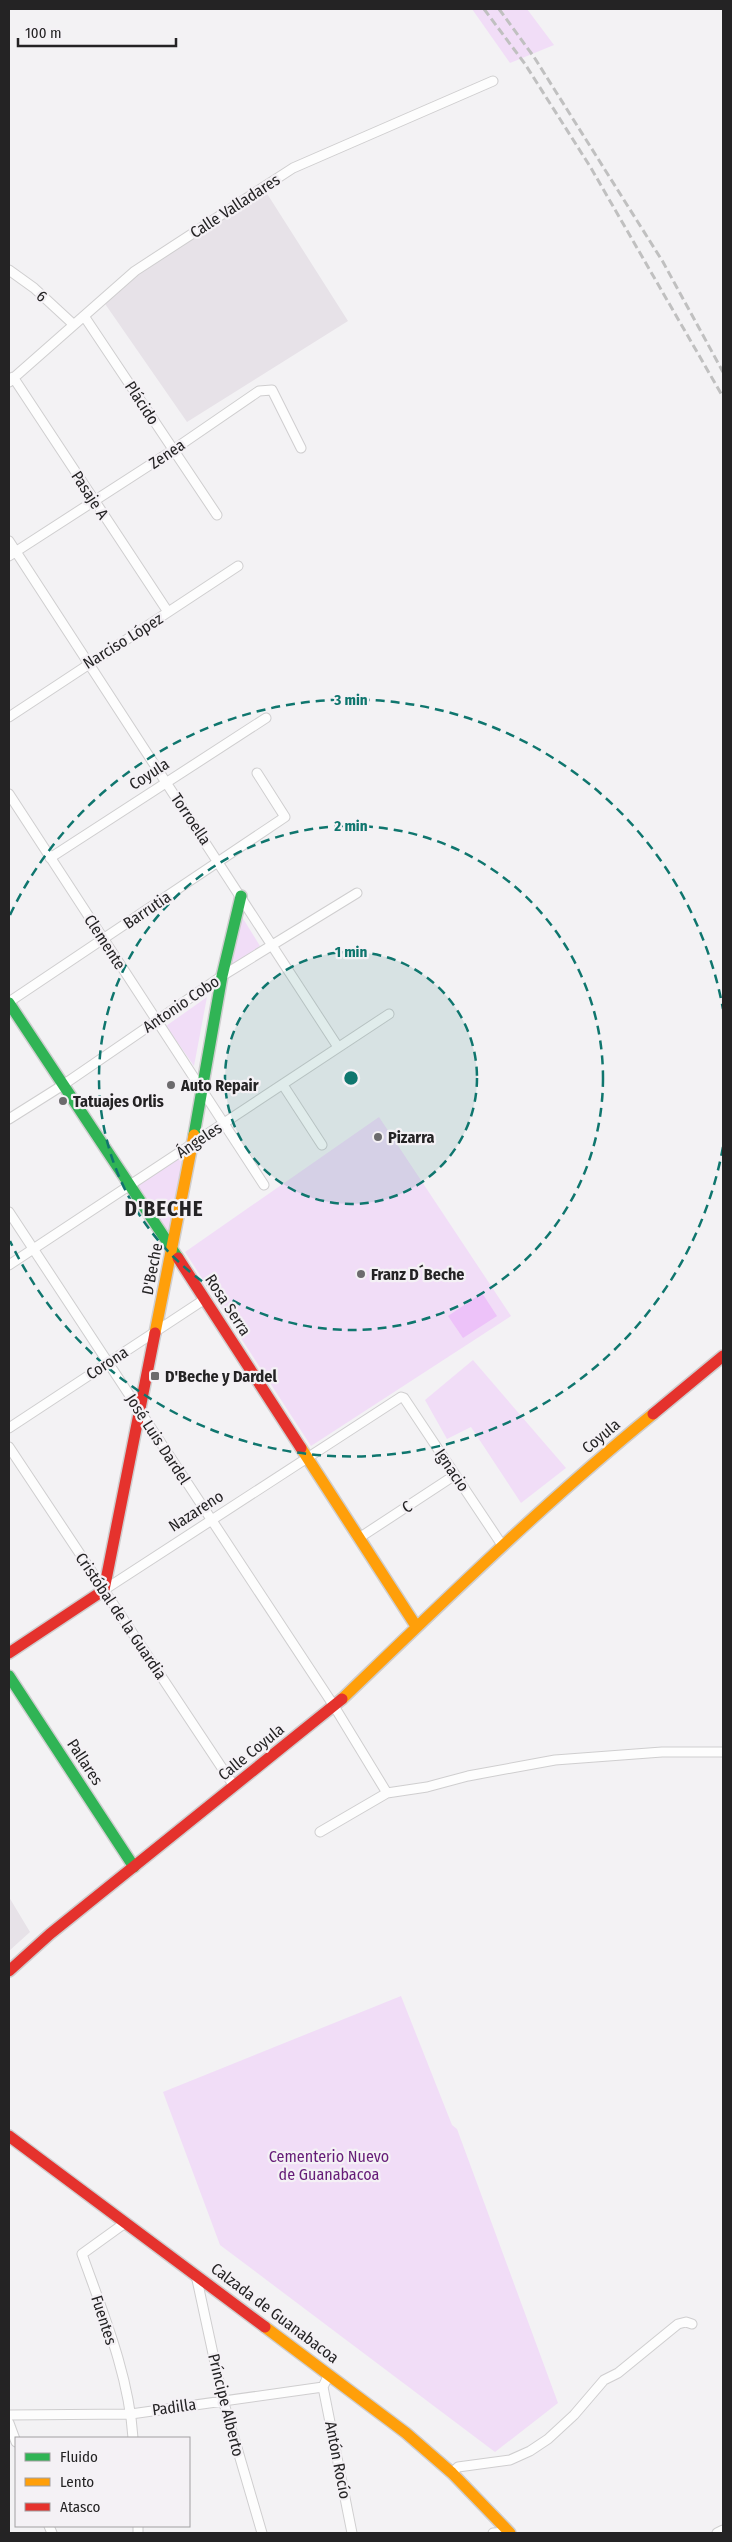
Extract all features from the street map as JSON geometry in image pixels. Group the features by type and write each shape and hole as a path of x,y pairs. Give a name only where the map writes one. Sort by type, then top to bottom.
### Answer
{"street":[{"name":"Calle Valladares","path":"11,379 135,271 293,168 493,81"},
{"name":"6","path":"9,270 34,288 73,324"},
{"name":"Plácido","path":"84,316 217,515"},
{"name":"Pasaje A","path":"11,379 168,612"},
{"name":"Zenea","path":"12,553 173,450 259,391 272,390 301,448"},
{"name":"Torroella","path":"9,541 12,553 88,663 219,861 338,1047"},
{"name":"Narciso López","path":"9,717 88,663 238,566"},
{"name":"Coyula","path":"50,858 266,718"},
{"name":"Barrutia","path":"9,1003 285,817 258,773"},
{"name":"Clemente","path":"9,794 264,1186"},
{"name":"Antonio Cobo","path":"9,1119 63,1085 222,976 357,893"},
{"name":"D'Beche","path":"104,1590 192,1145 222,976 241,896"},
{"name":"Rosa Serra","path":"9,1003 172,1248 416,1626"},
{"name":"Ángeles","path":"9,1265 389,1014"},
{"path":"283,1085 322,1144"},
{"name":"José Luis Dardel","path":"9,1212 334,1706 387,1793"},
{"name":"Corona","path":"9,1428 205,1299"},
{"name":"Coyula","path":"502,1546 586,1469 723,1356"},
{"name":"Nazareno","path":"9,1652 400,1397"},
{"name":"Ignacio","path":"400,1397 404,1398 502,1546"},
{"name":"Cristóbal de la Guardia","path":"9,1447 234,1786"},
{"name":"C","path":"359,1538 455,1475"},
{"name":"Calle Coyula","path":"9,1971 134,1866 334,1706 502,1546"},
{"name":"Pallares","path":"9,1676 134,1866"},
{"path":"320,1832 387,1793 427,1787 468,1776 554,1760 662,1752 723,1752"},
{"name":"Calzada de Guanabacoa","path":"9,2136 329,2374 452,2473 509,2532"},
{"name":"Fuentes","path":"125,2223 82,2254 108,2330 131,2414 133,2437"},
{"name":"Príncipe Alberto","path":"196,2275 223,2400 262,2533"},
{"path":"452,2473 458,2467 510,2460 530,2451 548,2439 574,2415 604,2380 618,2373 678,2324 686,2322 692,2324"},
{"path":"323,2387 329,2374"},
{"name":"Padilla","path":"9,2415 131,2414 323,2387"},
{"name":"Antón Rocío","path":"323,2387 352,2533"},
{"path":"9,2423 15,2439"},
{"path":"717,2533 723,2530"},
{"path":"494,2533 509,2532"}],"shaded area":[{"path":"266,192 348,321 187,422 101,298"},
{"path":"482,1293 497,1316 463,1338 448,1316"},
{"path":"9,1897 30,1932 9,1951"}],"green space":[{"path":"472,9 527,9 554,45 510,63"},
{"path":"239,912 260,946 227,969"},
{"path":"207,997 194,1066 166,1026"},
{"name":"Franz D´Beche","path":"379,1117 511,1316 311,1446 185,1252"},
{"path":"183,1155 170,1240 135,1186"},
{"path":"473,1360 566,1468 521,1503 471,1427 447,1439 425,1400"},
{"name":"Cementerio Nuevo de Guanabacoa","path":"401,1996 452,2125 457,2129 558,2403 495,2452 220,2245 163,2092"}],"railway":[{"path":"484,9 525,64 591,168 723,397"},
{"path":"499,9 534,57 663,262 723,372"}],"traffic: fast":[{"path":"194,1135 222,976 241,896"},
{"path":"9,1003 178,1258"},
{"path":"9,1676 134,1867"}],"traffic: slow":[{"path":"155,1333 194,1135"},
{"path":"342,1699 534,1517 653,1414"},
{"path":"301,1448 416,1626"},
{"path":"265,2327 406,2433 452,2473 510,2533"}],"traffic: jam":[{"path":"178,1258 301,1448"},
{"path":"9,1653 104,1590 155,1333"},
{"path":"653,1414 723,1356"},
{"path":"9,1971 50,1934 342,1699"},
{"path":"9,2136 265,2327"}],"place":[{"name":"Auto Repair","path":"171,1085"},
{"name":"Tatuajes Orlis","path":"63,1101"},
{"name":"Pizarra","path":"378,1137"},
{"name":"Franz D´Beche","path":"361,1274"},
{"name":"D'Beche y Dardel","path":"155,1376"}],"district":[{"name":"D'BECHE","path":"164,1209"}]}
